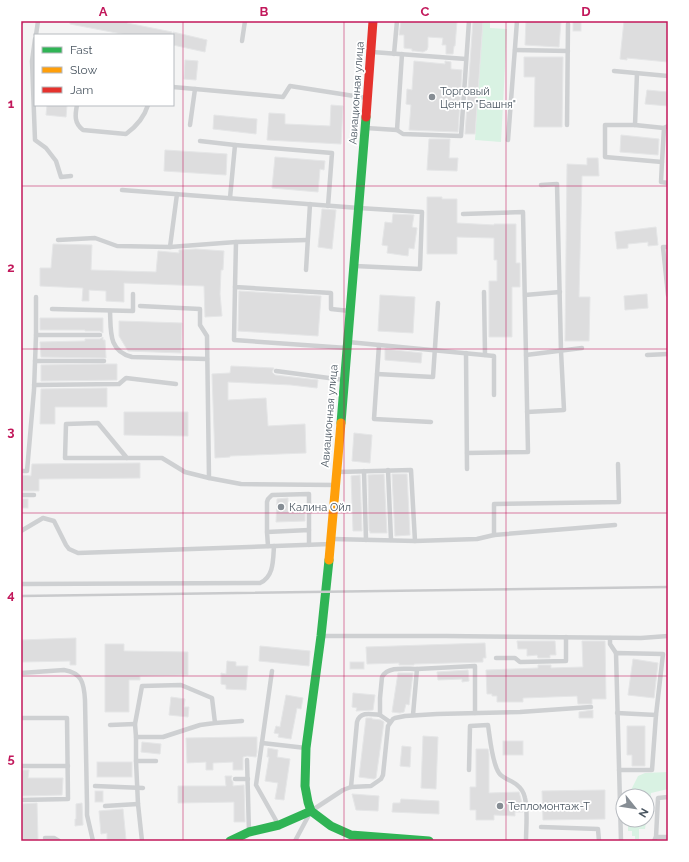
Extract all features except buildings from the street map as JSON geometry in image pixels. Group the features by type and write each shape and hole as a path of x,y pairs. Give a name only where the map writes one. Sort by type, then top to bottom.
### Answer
{"main road":[{"name":"Авиационная улица","path":"311,810 305,786 306,748 321,636 331,542 366,128 373,21"},
{"path":"230,841 249,832 279,825 311,810 318,818 330,826 351,835 363,838 429,841"}],"lane":[{"path":"36,34 38,21"},
{"path":"242,41 245,21"},
{"path":"394,54 396,21"},
{"path":"366,128 397,130 403,134 461,136 469,21"},
{"path":"508,140 517,21"},
{"path":"567,125 568,24"},
{"path":"34,46 32,61 35,140 46,148 56,161 61,177 71,176"},
{"path":"515,50 568,51"},
{"path":"371,52 466,59"},
{"path":"397,130 402,54"},
{"path":"614,72 668,76"},
{"path":"635,125 637,73"},
{"path":"174,87 283,97 290,86 368,98"},
{"path":"190,125 195,88"},
{"path":"77,106 75,114 76,121 83,130 126,134 138,125 146,112 148,106"},
{"path":"662,162 605,157 605,125 666,127 661,182 668,183"},
{"path":"200,141 332,153 328,206"},
{"path":"230,198 235,145"},
{"path":"527,412 564,410 557,184 541,185"},
{"path":"122,190 422,212 420,269 354,266"},
{"path":"170,247 177,194"},
{"path":"306,270 310,204"},
{"path":"463,214 523,212 528,452 467,453"},
{"path":"58,240 95,238 117,246 170,247 236,242 307,240"},
{"path":"236,242 234,340 379,345 494,356 494,395"},
{"path":"668,247 663,247 668,296"},
{"path":"235,287 331,294 331,309 350,312"},
{"path":"484,292 485,355"},
{"path":"525,295 560,292"},
{"path":"52,309 132,311 133,294"},
{"path":"21,471 27,471 34,385 36,297"},
{"path":"377,374 433,376 438,303"},
{"path":"140,306 200,309 200,326 207,336 209,478"},
{"path":"110,311 112,339 119,351 127,356 207,359"},
{"path":"36,335 100,335"},
{"path":"379,345 374,419 432,422"},
{"path":"526,355 582,348"},
{"path":"466,353 467,469"},
{"path":"648,356 668,354"},
{"path":"35,361 104,361"},
{"path":"276,371 344,380"},
{"path":"34,385 119,384 126,378 176,384"},
{"path":"127,458 98,423 66,424 65,458 127,458 162,458 185,472 241,484 335,485"},
{"path":"494,535 494,504 619,502 618,464"},
{"path":"388,470 390,540"},
{"path":"337,472 411,470 415,541"},
{"path":"364,471 366,540"},
{"path":"268,546 268,499 272,495 309,494 309,545"},
{"path":"21,495 34,495"},
{"path":"21,531 43,518 54,521 69,549 78,553 309,545 366,540 415,541 478,539 494,535 615,525"},
{"path":"267,532 309,530"},
{"path":"21,584 260,583 267,579 271,571 274,546"},
{"path":"321,636 610,638 668,636"},
{"path":"496,658 515,658 520,662 566,661 566,637"},
{"path":"610,638 610,644 616,653 621,841"},
{"path":"616,653 663,654 656,715 652,770 620,770"},
{"path":"380,715 381,680 383,674 389,670 475,666 475,713"},
{"path":"413,715 417,669"},
{"path":"21,673 64,670 78,676 84,685 87,810 93,841"},
{"path":"272,672 256,785 279,825"},
{"path":"142,841 137,788 136,724 142,686 181,685 212,698 215,723"},
{"path":"295,841 311,810 343,790 351,787 371,786 381,779 383,775 388,726 393,719 413,715 520,712 591,707"},
{"path":"618,713 656,715"},
{"path":"351,787 358,718 366,714 380,715 390,722"},
{"path":"21,718 67,718 68,766 68,799 21,800"},
{"path":"136,737 162,737 200,725 242,721"},
{"path":"110,725 136,724"},
{"path":"469,770 470,726 488,725 498,772 504,778 518,785 526,798 526,841"},
{"path":"262,743 306,748"},
{"path":"247,760 249,832"},
{"path":"136,761 156,761"},
{"path":"21,766 68,766"},
{"path":"235,779 248,779"},
{"path":"95,786 143,788"},
{"path":"668,797 658,798 655,839 668,837"},
{"path":"105,806 138,804"},
{"path":"541,827 598,829 599,841"},
{"path":"45,838 54,838 59,841"}],"green space":[{"path":"483,21 490,21 490,28 507,29 501,142 475,140"},
{"path":"668,772 668,789 655,792 655,788 632,788 638,776 645,773"},
{"path":"628,828 645,828 639,829 639,839 635,839 635,836 632,836 632,831 628,831"}],"railway":[{"path":"21,596 668,587"}],"traffic: fast":[{"path":"341,423 366,117"},
{"path":"329,560 321,636 306,748 305,786 311,811 331,826 351,835 429,841"},
{"path":"230,841 249,832 279,825 311,811"}],"traffic: slow":[{"path":"329,560 341,423"}],"traffic: jam":[{"path":"366,117 373,21"}],"place":[{"name":"Торговый Центр \"Башня\"","path":"432,97"},
{"name":"Калина Ойл","path":"281,507"},
{"name":"Тепломонтаж-Т","path":"500,806"}]}
